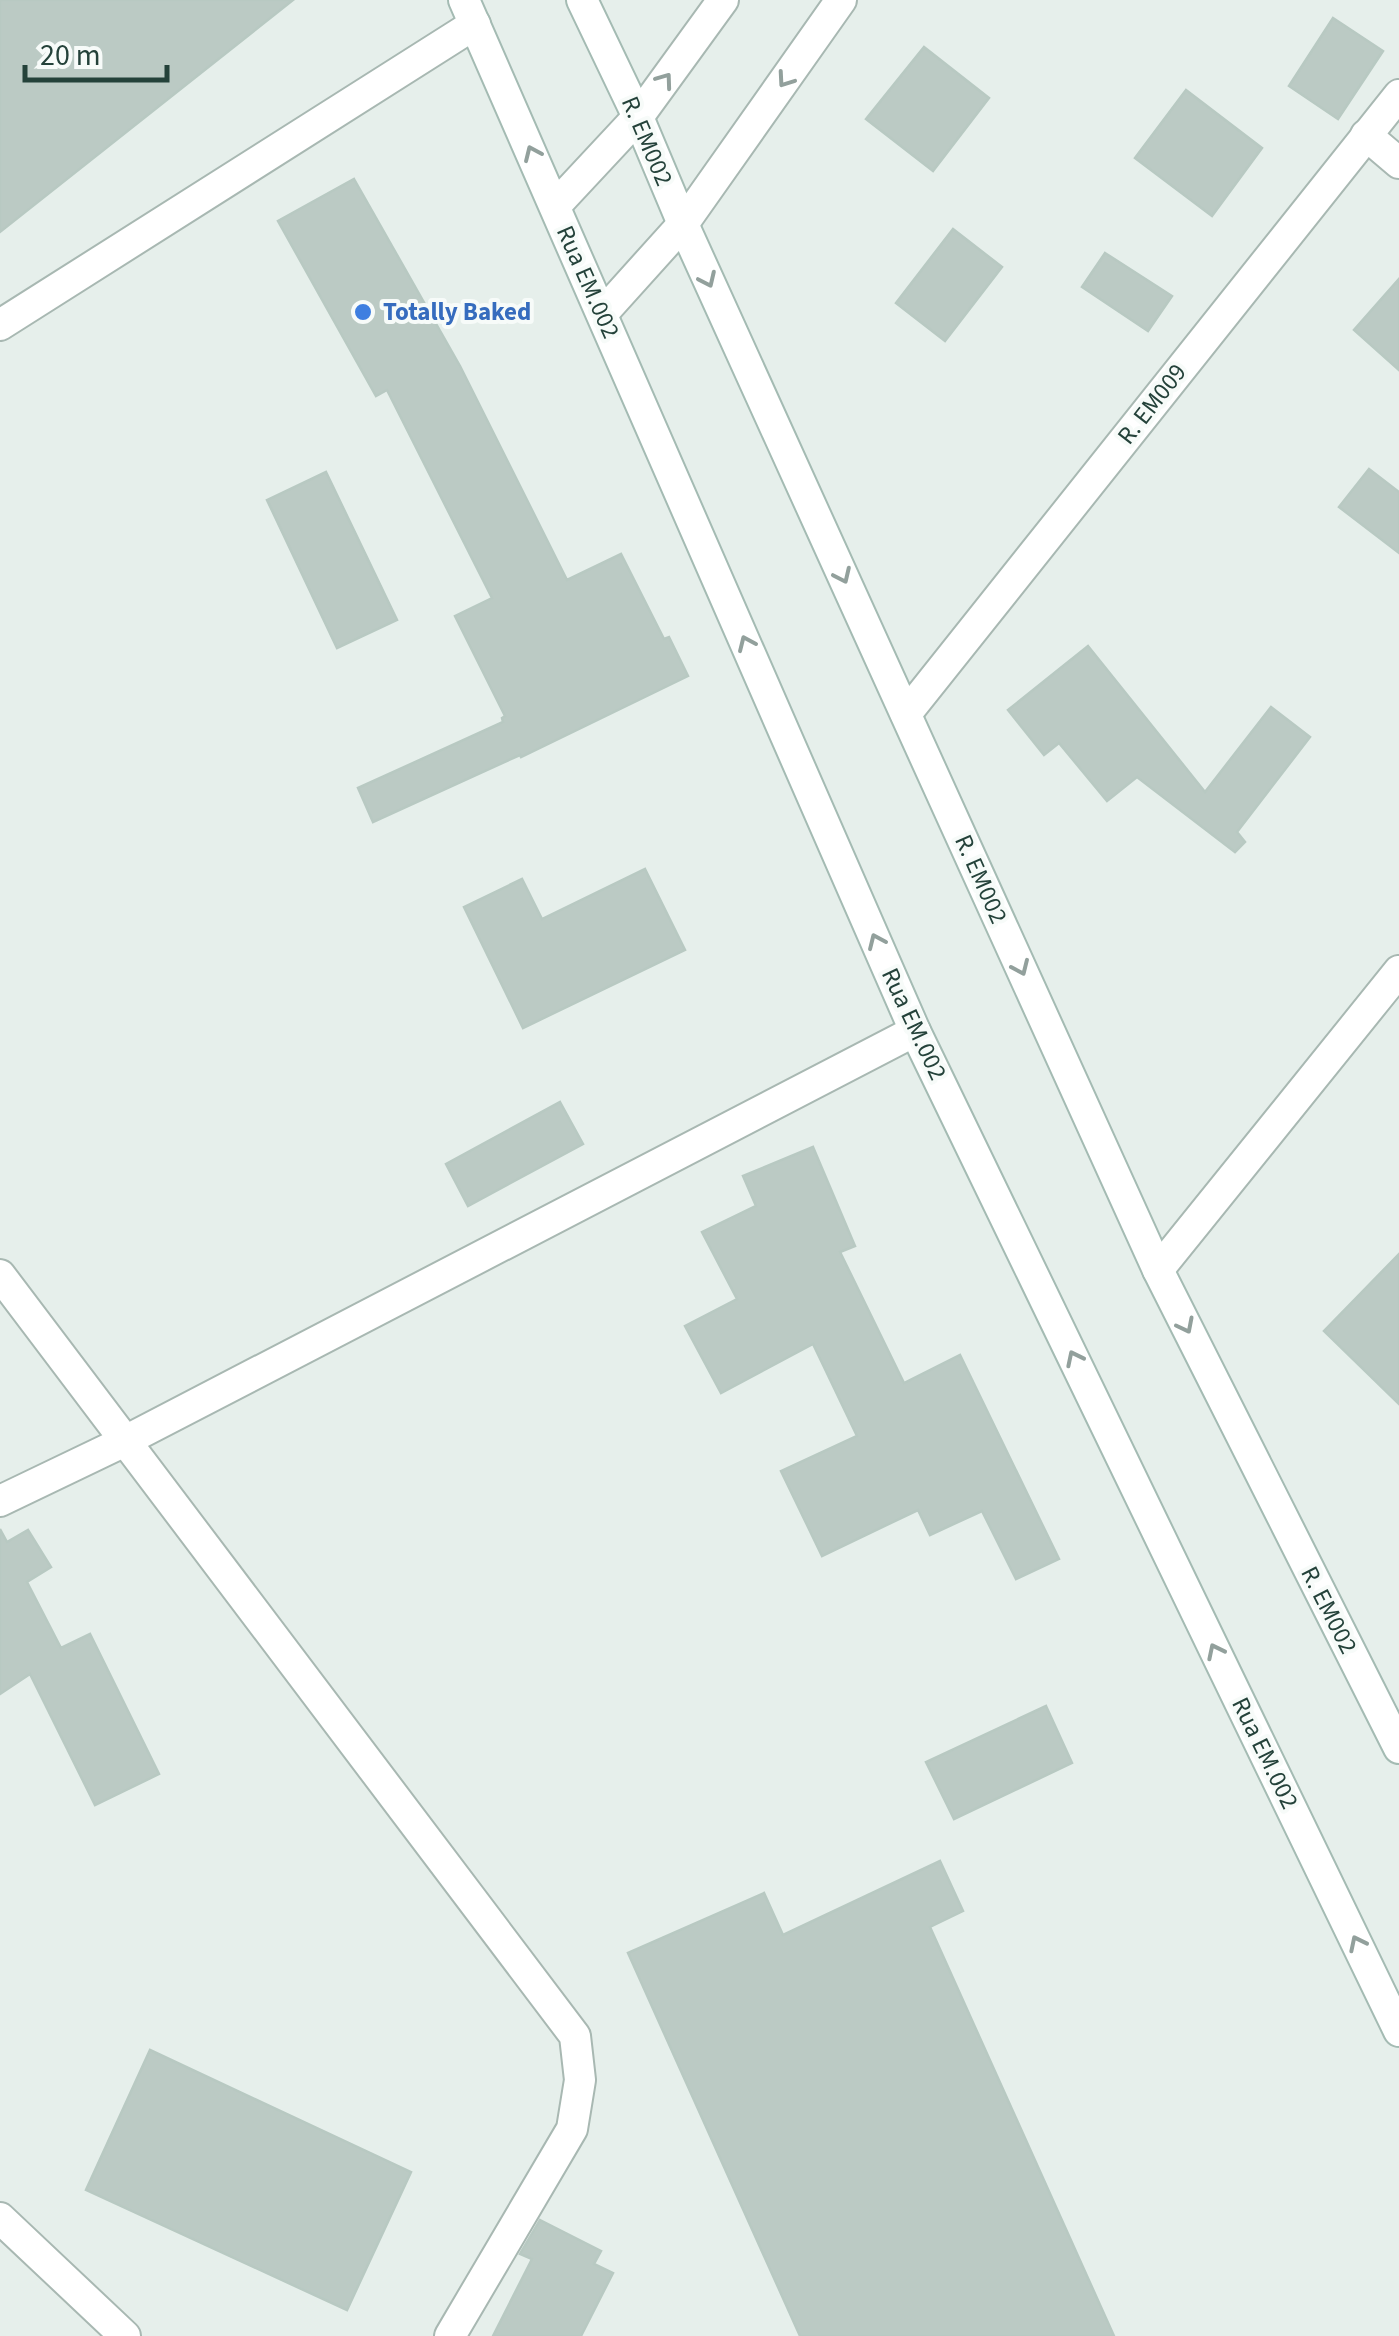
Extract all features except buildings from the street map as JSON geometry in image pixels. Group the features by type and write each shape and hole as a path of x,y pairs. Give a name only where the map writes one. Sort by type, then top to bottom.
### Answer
{"street":[{"name":"R. EM002","path":"582,0 1158,1270 1399,1748"},
{"path":"555,206 638,117 723,0"},
{"path":"602,314 682,224 841,0"},
{"path":"0,325 469,12"},
{"name":"Rua EM.002","path":"469,12 915,1030 1399,2031"},
{"name":"R. EM009","path":"906,714 1399,95"},
{"path":"1366,135 1399,163"},
{"path":"1158,1270 1399,972"},
{"path":"0,1500 124,1441 915,1030"},
{"path":"0,1275 575,2036 580,2080 572,2130 450,2336"},
{"path":"0,2218 125,2336"}],"place":[{"name":"Totally Baked","path":"363,312"}]}
